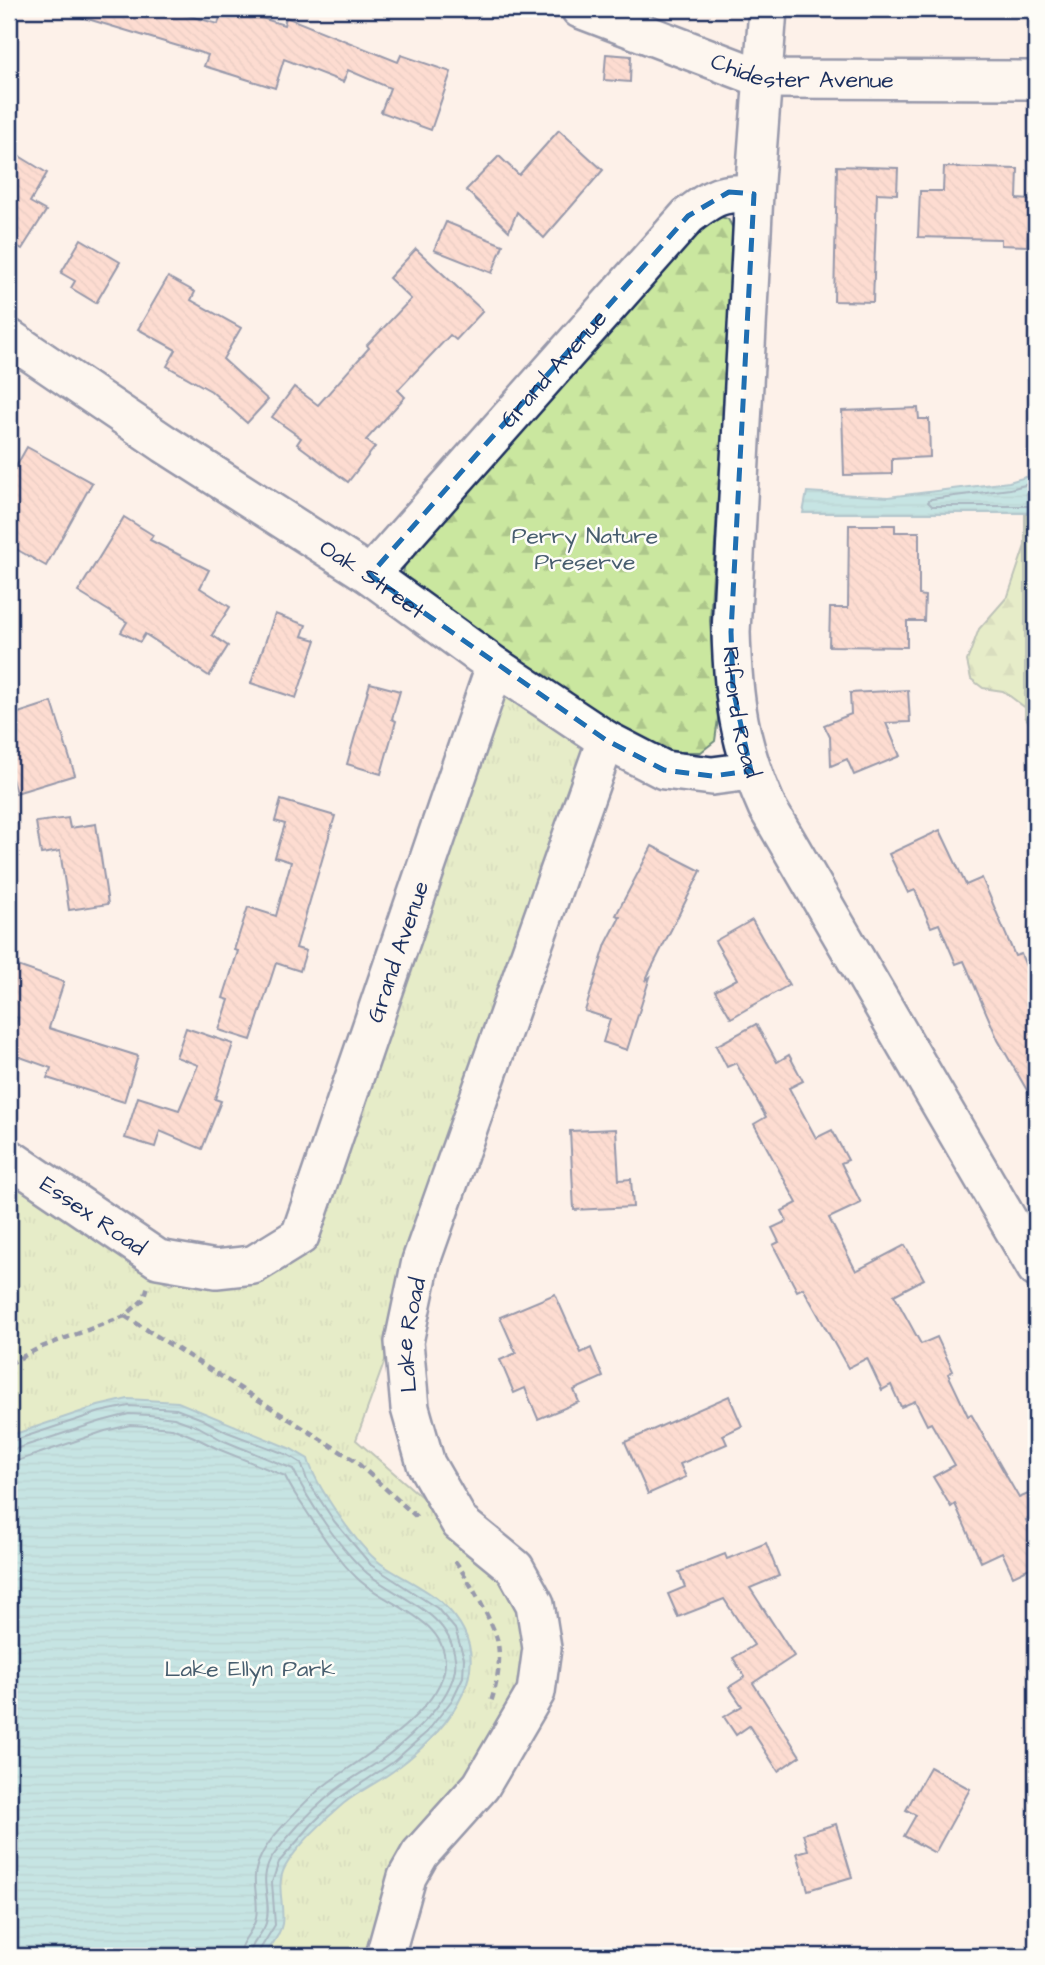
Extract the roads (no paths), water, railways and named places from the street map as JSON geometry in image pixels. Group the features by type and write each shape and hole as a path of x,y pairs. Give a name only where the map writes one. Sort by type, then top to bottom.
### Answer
{"street":[{"name":"Chidester Avenue","path":"580,9 764,79 1036,80"},
{"name":"Riford Road","path":"768,9 754,194 731,632 733,689 751,771 767,807 1036,1268"},
{"name":"Grand Avenue","path":"370,575 688,216 707,201 729,192 754,194"},
{"name":"Oak Street","path":"9,338 165,444 370,575 495,666 606,740 664,769 712,776 751,771"},
{"name":"Grand Avenue","path":"300,1236 495,666"},
{"name":"Lake Road","path":"385,1956 407,1877 420,1854 481,1786 536,1692 542,1648 535,1604 515,1568 460,1523 426,1464 410,1408 404,1342 421,1262 606,740"},
{"name":"Essex Road","path":"9,1158 158,1259 216,1269 253,1265 300,1236"}],"water":[{"path":"1036,474 1036,513 803,513 807,492 888,497 1009,482"},
{"path":"128,1399 178,1402 291,1449 308,1459 328,1499 360,1544 380,1563 442,1603 461,1625 470,1648 470,1671 463,1694 451,1715 434,1735 396,1769 336,1810 290,1859 282,1874 280,1888 283,1917 281,1928 264,1956 9,1956 9,1436 98,1406"}],"park label":[{"name":"Perry Nature Preserve","path":"585,548"},
{"name":"Lake Ellyn Park","path":"250,1668"}]}
